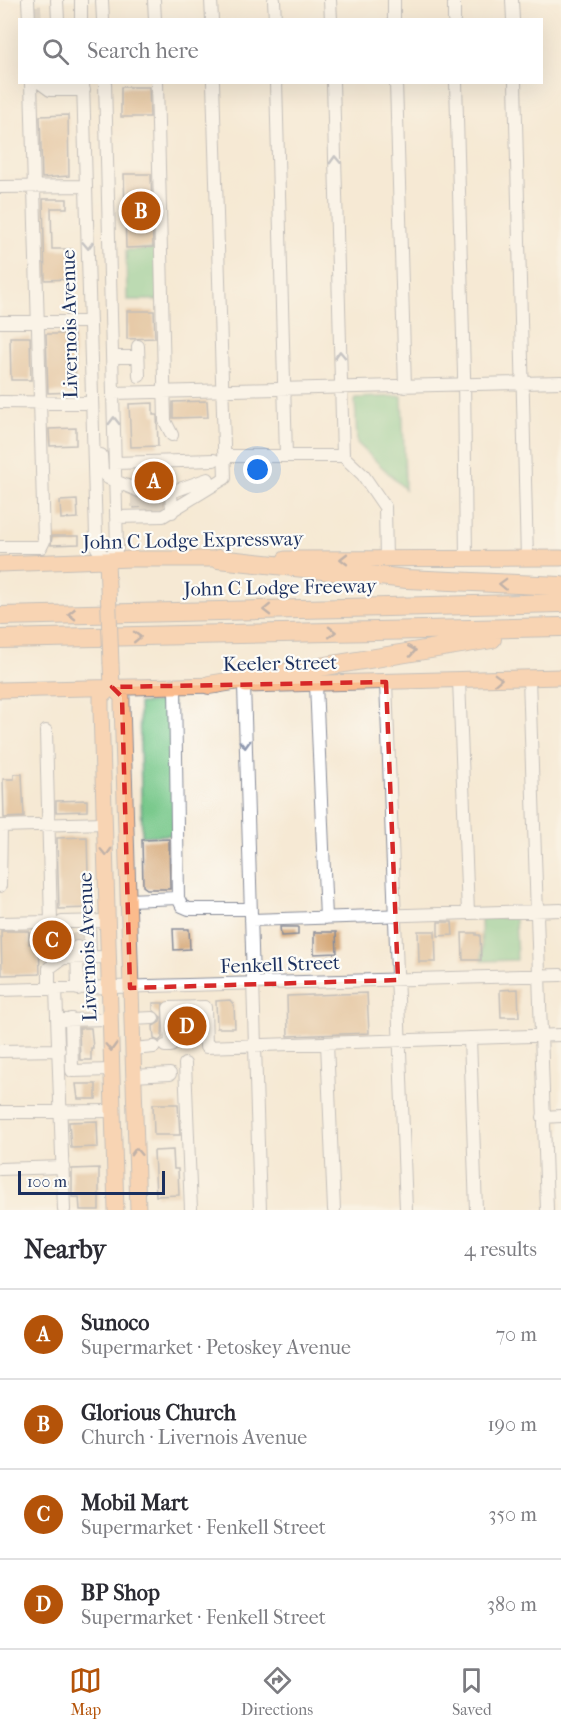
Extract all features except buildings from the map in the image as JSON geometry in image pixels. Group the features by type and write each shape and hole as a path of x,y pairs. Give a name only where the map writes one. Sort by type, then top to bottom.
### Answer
{"highway":[{"path":"218,559 407,579 561,586"},
{"name":"John C Lodge Freeway","path":"0,616 561,603"},
{"path":"0,639 561,629"},
{"path":"209,685 561,629"}],"main road":[{"name":"John C Lodge Expressway","path":"0,564 107,560 561,558"},
{"name":"Livernois Avenue","path":"107,560 112,687 122,697 138,1210"},
{"name":"Keeler Street","path":"0,690 561,677"},
{"name":"Livernois Avenue","path":"112,687 101,697 116,1210"},
{"path":"104,794 115,794 118,800 121,913 129,949"},
{"path":"113,1114 122,1151 124,1210"}],"street":[{"path":"57,0 58,18"},
{"path":"81,0 81,18"},
{"path":"89,0 89,18"},
{"path":"102,0 103,18"},
{"path":"154,0 155,18"},
{"path":"211,0 212,18"},
{"path":"274,0 275,18"},
{"path":"330,0 331,18"},
{"path":"394,0 394,18"},
{"path":"454,0 454,18"},
{"path":"513,0 513,18"},
{"path":"29,18 33,2"},
{"path":"0,547 30,549 41,547 44,541 31,84"},
{"path":"40,84 43,88 83,86"},
{"name":"Livernois Avenue","path":"83,86 96,549 107,560 117,548 105,84"},
{"path":"157,84 165,421 172,435"},
{"path":"116,517 145,501 171,492 223,481 219,458 222,390 213,84"},
{"path":"276,84 286,456"},
{"path":"333,84 343,456"},
{"path":"396,84 405,386"},
{"path":"456,84 466,560"},
{"path":"515,84 526,559"},
{"path":"85,144 95,145 99,150 101,226 110,264"},
{"path":"0,187 86,186"},
{"path":"0,322 90,321"},
{"path":"112,357 138,351 139,376"},
{"path":"91,359 99,397 102,471 108,478 116,480 145,501 174,511"},
{"path":"113,393 561,382"},
{"path":"0,402 92,403"},
{"path":"115,462 343,456 363,475 385,507 387,560"},
{"path":"174,511 203,485"},
{"path":"171,492 174,511"},
{"path":"530,678 547,1210"},
{"path":"459,680 468,913"},
{"path":"386,682 406,1210"},
{"path":"316,684 326,918"},
{"path":"244,685 260,1210"},
{"path":"175,686 178,898 182,906 189,909 250,915 326,918 561,910"},
{"path":"0,923 51,922 46,731"},
{"path":"0,886 1,826 105,823"},
{"path":"128,900 178,898"},
{"path":"63,958 62,922 81,925 107,921"},
{"path":"81,925 90,957"},
{"path":"64,1210 58,1020 49,968 77,952 90,957 108,957"},
{"path":"77,952 78,989"},
{"name":"Fenkell Street","path":"0,990 561,975"},
{"path":"186,986 187,1007"},
{"path":"162,1018 169,1008 205,1007 206,1047 561,1035"},
{"path":"132,1019 162,1018"},
{"path":"133,1049 171,1046 162,1018"},
{"path":"58,1020 110,1019"},
{"path":"71,1020 72,1071 112,1070"},
{"path":"470,1038 476,1210"},
{"path":"327,1043 334,1210"},
{"path":"0,1051 59,1050"},
{"path":"185,1064 191,1210"},
{"path":"133,1076 170,1074"},
{"path":"0,1112 61,1111 113,1114"},
{"path":"543,1117 561,1116"},
{"path":"0,1169 63,1167"}],"highlighted area":[{"path":"386,682 398,980 130,988 122,697 112,687"}],"green space":[{"path":"157,249 159,300 127,300 126,250"},
{"path":"402,396 405,489 357,443 355,398"},
{"path":"172,702 175,835 142,836 139,703"},
{"path":"515,917 517,960 482,961 481,918"}],"tunnel":[{"path":"35,6 36,18"},
{"path":"137,495 137,511"},
{"path":"147,499 147,511"},
{"path":"157,499 158,511"},
{"path":"77,933 77,947"}],"place":[{"name":"Glorious Church","path":"141,211"},
{"name":"Sunoco","path":"154,481"},
{"name":"Mobil Mart","path":"52,940"},
{"name":"BP Shop","path":"187,1026"}]}
